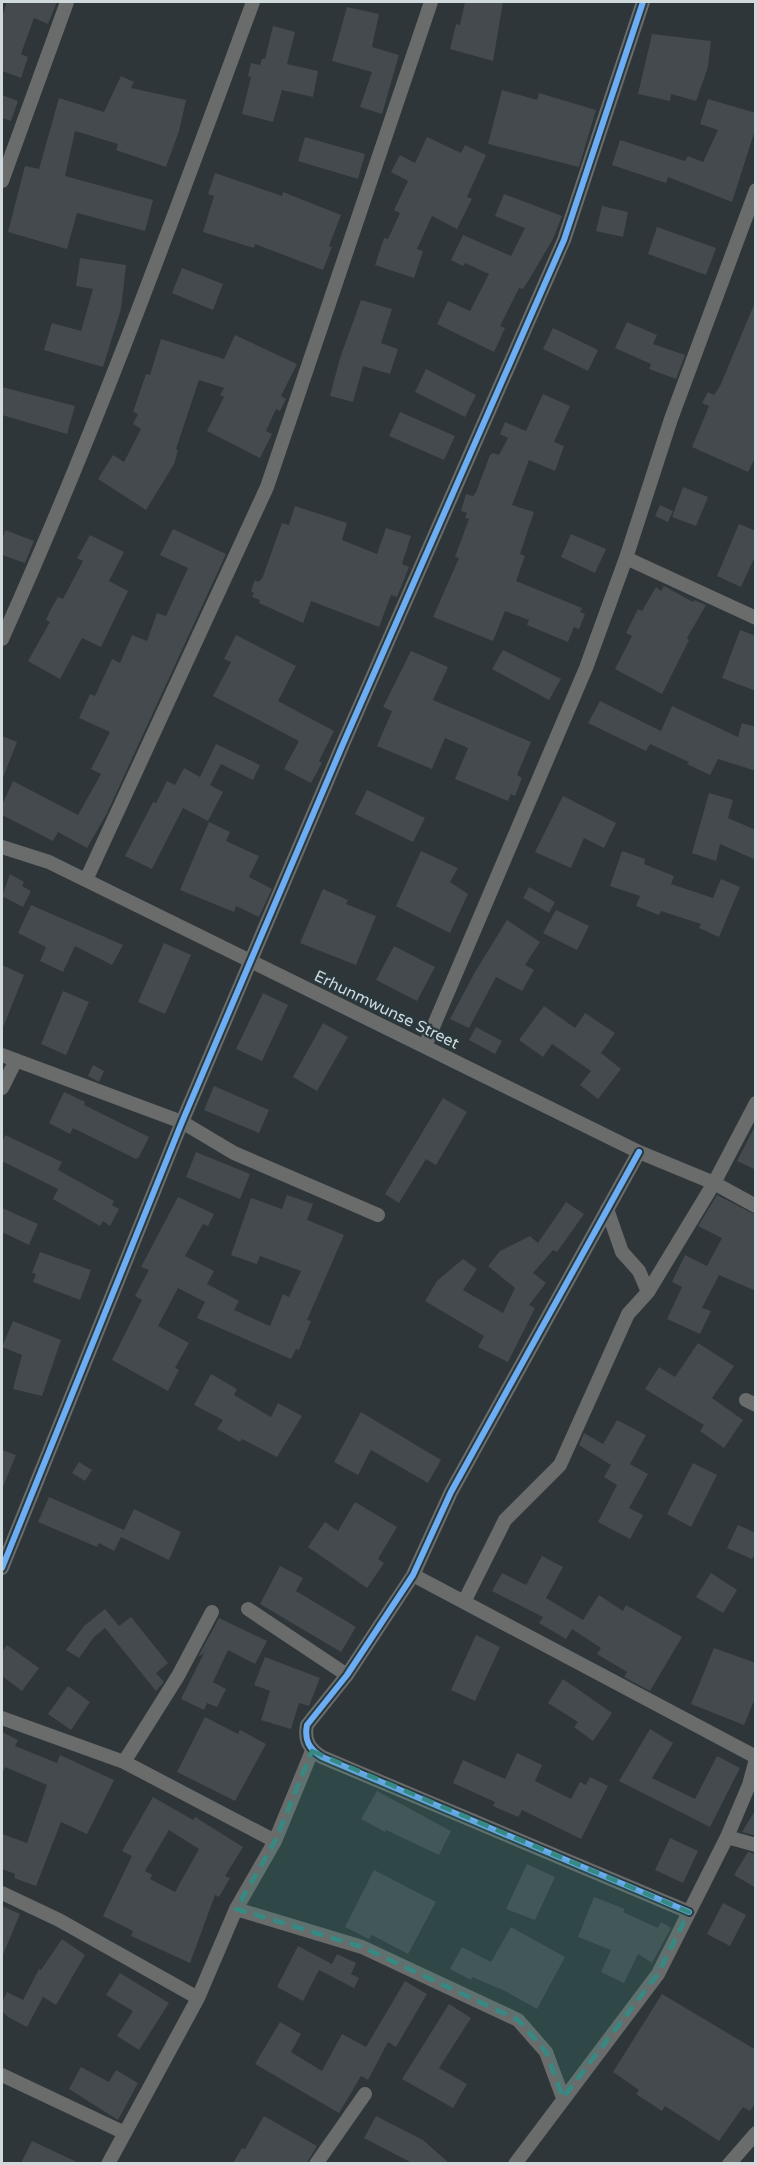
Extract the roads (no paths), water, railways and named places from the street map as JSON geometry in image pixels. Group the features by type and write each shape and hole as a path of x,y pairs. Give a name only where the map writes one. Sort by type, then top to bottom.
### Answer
{"street":[{"path":"2,181 67,2"},
{"path":"2,639 36,562 164,242 253,2"},
{"path":"86,880 267,487 431,2"},
{"path":"2,1568 183,1122 343,744 564,240 643,2"},
{"path":"425,1047 586,668 626,558 671,419 756,190"},
{"path":"626,558 756,618"},
{"name":"Erhunmwunse Street","path":"2,847 49,862 639,1152 714,1183 756,1206"},
{"path":"2,1055 183,1122 234,1153 378,1215"},
{"path":"2,1088 16,1060"},
{"path":"464,1602 505,1520 560,1465 628,1314 648,1292 714,1183 756,1103"},
{"path":"639,1152 451,1492 413,1575 347,1675 307,1725 307,1742 312,1751 689,1912"},
{"path":"607,1209 622,1252 639,1271 648,1292"},
{"path":"413,1575 756,1758 749,1785 727,1837 658,1974 515,2163"},
{"path":"248,1609 347,1675"},
{"path":"124,1762 178,1676 212,1612"},
{"path":"2,1718 124,1762 275,1841"},
{"path":"108,2163 198,1998 236,1909 275,1841 312,1751"},
{"path":"727,1837 756,1845"},
{"path":"2,1893 59,1920 198,1998"},
{"path":"236,1909 362,1947 518,2020 546,2052 563,2098"},
{"path":"2,2075 125,2133"},
{"path":"316,2163 365,2094"},
{"path":"729,2163 756,2133"}]}
